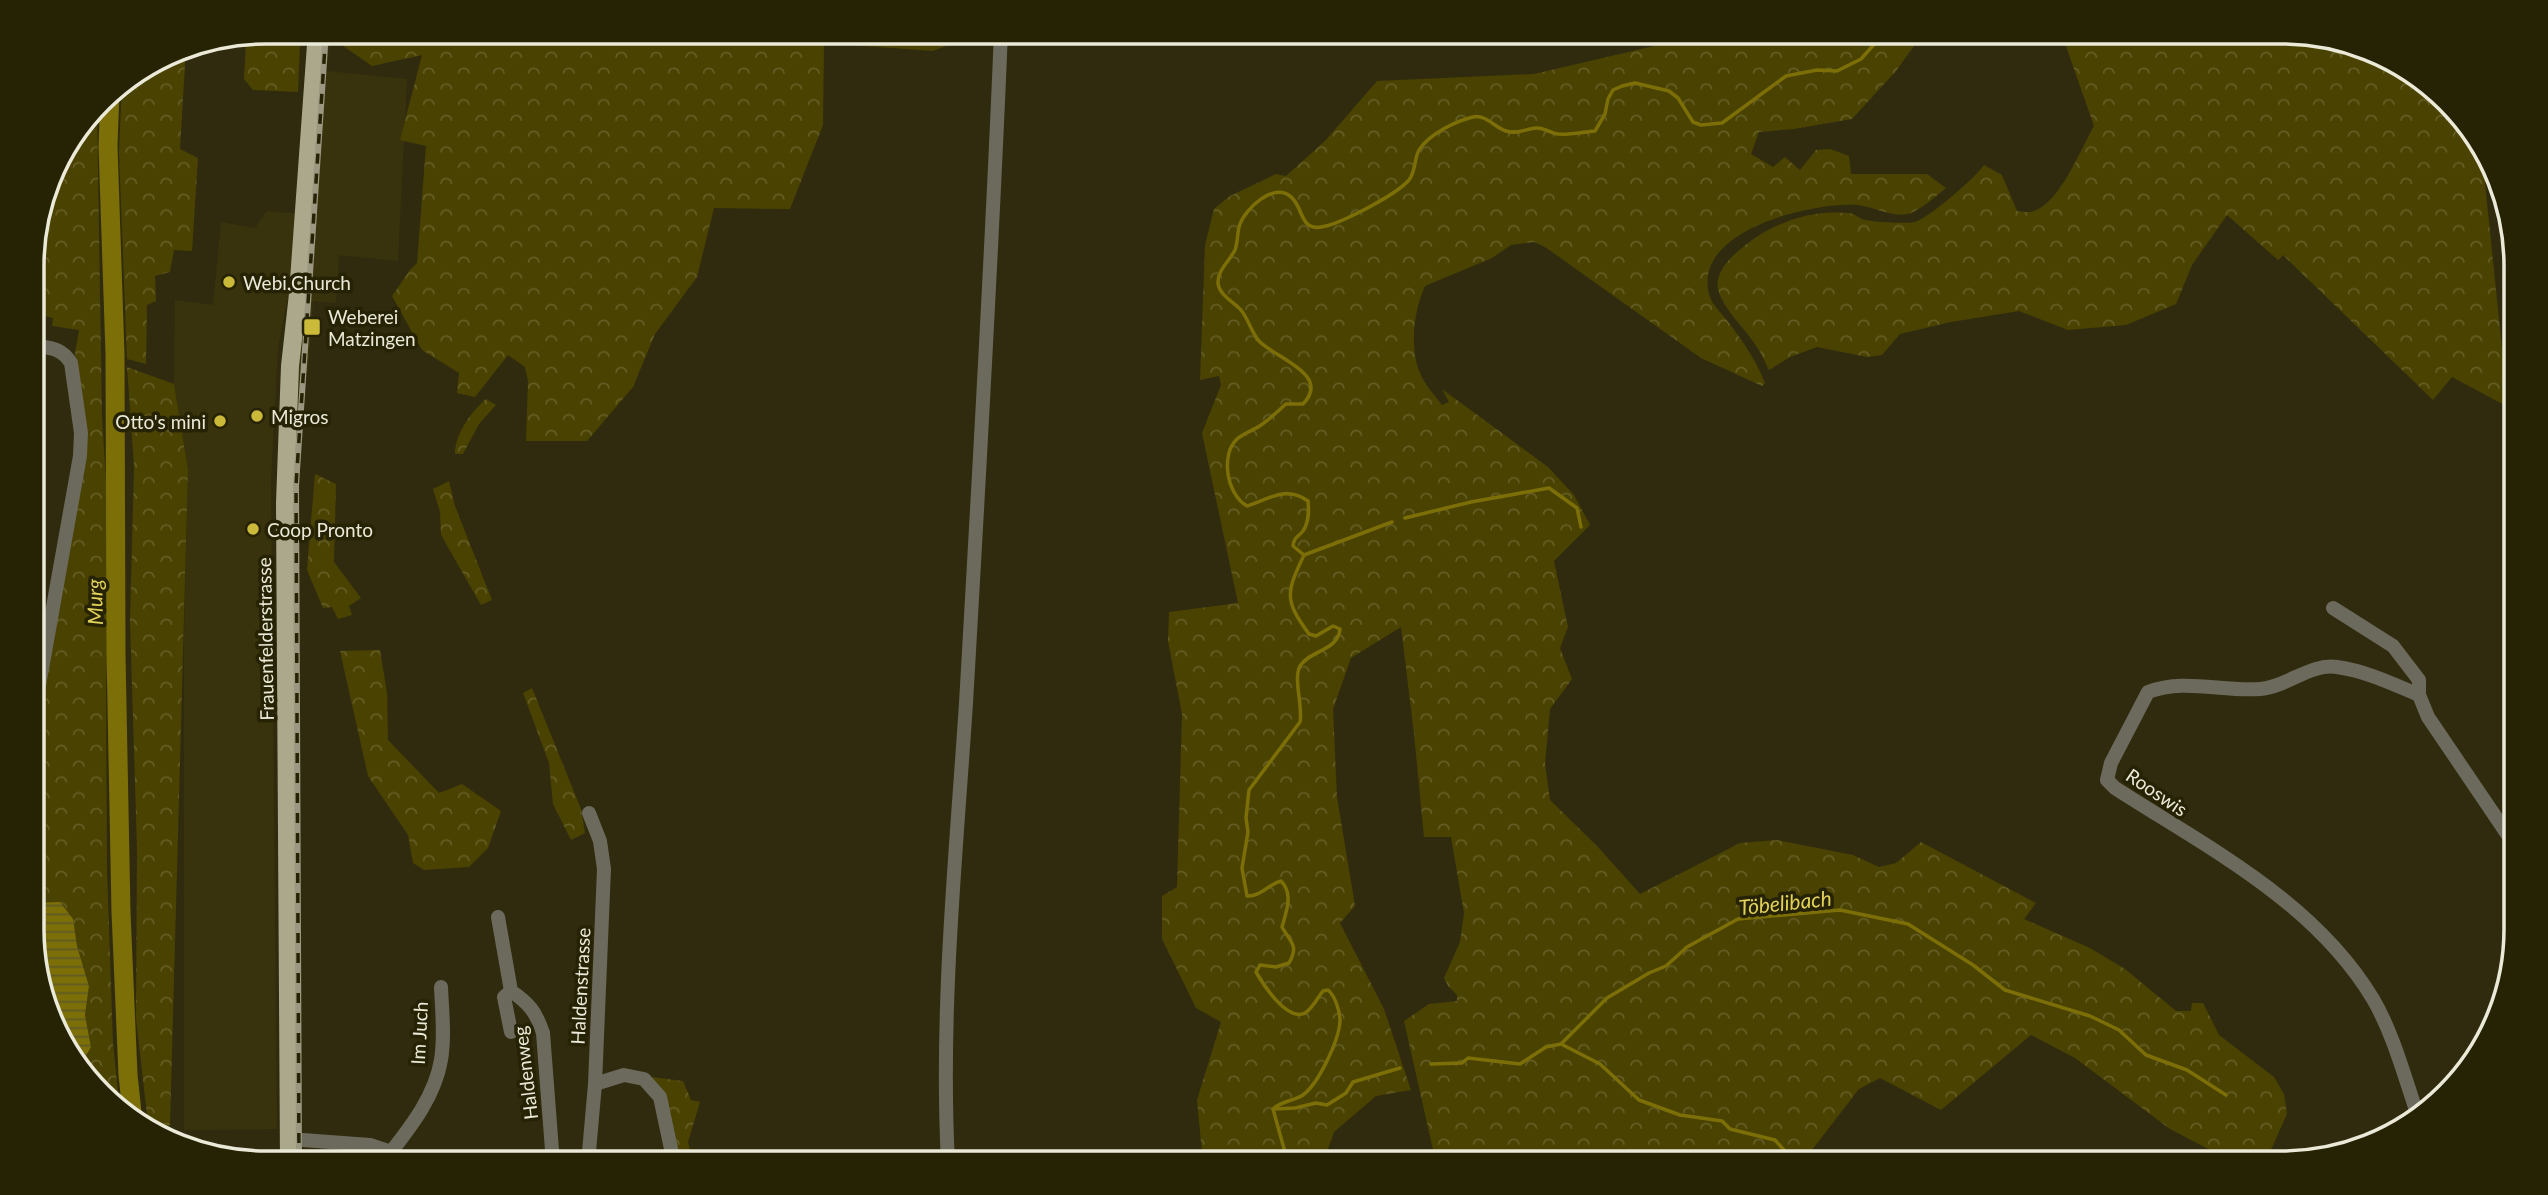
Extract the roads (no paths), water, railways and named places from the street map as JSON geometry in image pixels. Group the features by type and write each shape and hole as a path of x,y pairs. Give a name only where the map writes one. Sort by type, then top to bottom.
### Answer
{"main road":[{"name":"Frauenfelderstrasse","path":"289,1151 285,503 290,366 298,294 316,44"}],"street":[{"path":"947,1151 944,1087 949,971 971,615 1000,44"},
{"path":"44,347 65,353 71,363 81,433 75,489 44,659"},
{"path":"2333,608 2393,646 2419,680 2419,695 2428,717 2504,830"},
{"name":"Rooswis","path":"2415,1107 2385,1023 2374,1001 2355,971 2316,927 2280,896 2115,788 2107,780 2111,763 2148,692 2166,685 2260,689 2282,685 2310,671 2334,666 2362,672 2419,695"},
{"name":"Haldenstrasse","path":"589,813 600,841 604,869 590,1151"},
{"name":"Haldenweg","path":"498,917 511,991 527,1001 536,1012 544,1033 552,1151"},
{"name":"Im Juch","path":"398,1151 435,1080 441,1059 441,987"},
{"name":"Haldenweg","path":"511,991 504,997 511,1032"},
{"path":"595,1084 624,1075 644,1079 660,1097 671,1151"},
{"path":"289,1139 370,1145 381,1151"}],"waterway":[{"path":"1285,1151 1273,1109 1303,1095 1315,1081 1332,1050 1340,1017 1335,1000 1328,990 1323,991 1305,1013 1291,1012 1276,1000 1256,972 1260,965 1276,967 1289,963 1294,948 1282,927 1288,897 1281,881 1247,896 1242,868 1248,832 1246,818 1249,790 1300,722 1297,678 1300,666 1334,642 1340,629 1333,626 1316,636 1309,634 1292,604 1291,588 1304,555 1293,546 1306,524 1308,501 1300,496 1285,494 1247,506 1235,493 1228,474 1229,455 1237,439 1264,423 1286,404 1303,404 1310,394 1311,384 1299,368 1260,342 1241,310 1219,287 1218,279 1235,250 1243,218 1261,199 1276,193 1290,196 1306,223 1311,226 1326,226 1357,213 1393,193 1409,180 1423,144 1451,125 1473,117 1486,119 1510,132 1537,128 1558,134 1595,131 1605,114 1613,90 1635,83 1669,91 1678,98 1693,122 1701,125 1722,123 1786,76 1817,70 1837,71 1861,59 1874,44"},
{"name":"Murg","path":"109,109 121,912 131,1106"},
{"path":"1405,518 1471,502 1549,488 1577,508 1581,527"},
{"path":"1304,555 1392,522"},
{"name":"Töbelibach","path":"1431,1064 1462,1063 1468,1058 1520,1064 1546,1047 1561,1044 1607,998 1666,966 1687,947 1738,919 1840,910 1908,924 1973,965 2005,990 2090,1016 2119,1030 2146,1055 2187,1070 2226,1095"},
{"path":"1561,1044 1600,1064 1639,1100 1680,1115 1722,1121 1730,1129 1775,1140 1785,1151"},
{"name":"Töbelibach","path":"1274,1109 1316,1103 1327,1105 1346,1093 1353,1082 1400,1068"}],"railway":[{"path":"299,1151 296,485 325,44"}],"place":[{"name":"Webi.Church","path":"229,282"},
{"name":"Weberei Matzingen","path":"312,327"},
{"name":"Migros","path":"257,416"},
{"name":"Otto's mini","path":"220,421"},
{"name":"Coop Pronto","path":"253,529"}]}
